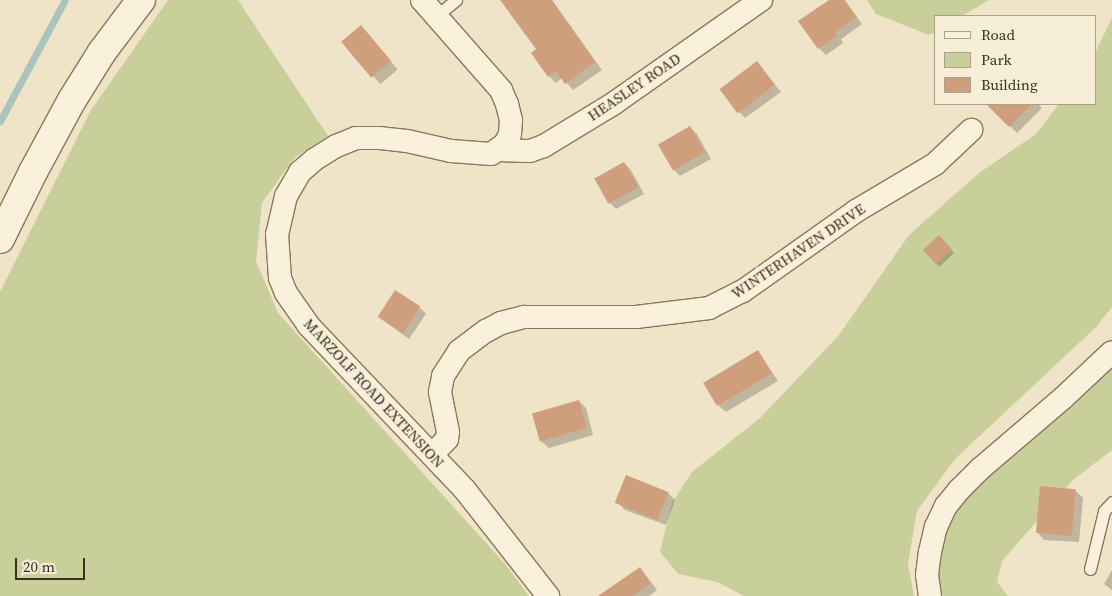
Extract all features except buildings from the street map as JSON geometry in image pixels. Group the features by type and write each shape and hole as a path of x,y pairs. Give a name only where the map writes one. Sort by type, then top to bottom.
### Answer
{"street":[{"path":"0,239 33,172 72,100 102,52 141,0"},
{"name":"HEASLEY ROAD","path":"498,150 530,151 544,146 613,104 761,0"},
{"path":"429,8 501,90 508,104 510,127 505,144 498,150"},
{"name":"WINTERHAVEN DRIVE","path":"432,455 446,439 448,432 440,392 443,376 459,351 486,331 501,323 524,317 636,317 709,308 743,291 856,211 935,164 971,130"},
{"name":"MARZOLF ROAD EXTENSION","path":"498,150 491,154 451,151 407,141 380,138 356,138 336,146 315,158 300,172 286,196 277,234 277,254 280,278 286,293 308,325 432,455 506,540 548,596"},
{"path":"930,596 928,574 930,552 936,527 946,506 980,469 1064,398 1112,352"}],"lane":[{"path":"429,8 456,0"},
{"path":"1090,570 1104,511 1112,502"}],"green space":[{"path":"168,0 238,0 328,136 295,157 262,203 256,261 278,313 506,565 529,596 0,596 0,292 91,110"},
{"path":"867,0 989,0 964,15 934,15 934,33 929,35 876,14"},
{"path":"1112,18 1112,307 1096,327 955,459 917,511 908,563 914,596 744,596 717,582 678,574 660,552 672,503 692,472 760,418 839,335 909,235 979,173 1036,134 1058,105 1097,105 1097,49"},
{"path":"1112,352 1112,450 1073,480 1002,561 997,582 1008,596 930,596 936,527"}],"waterway":[{"path":"0,121 65,0"}]}
